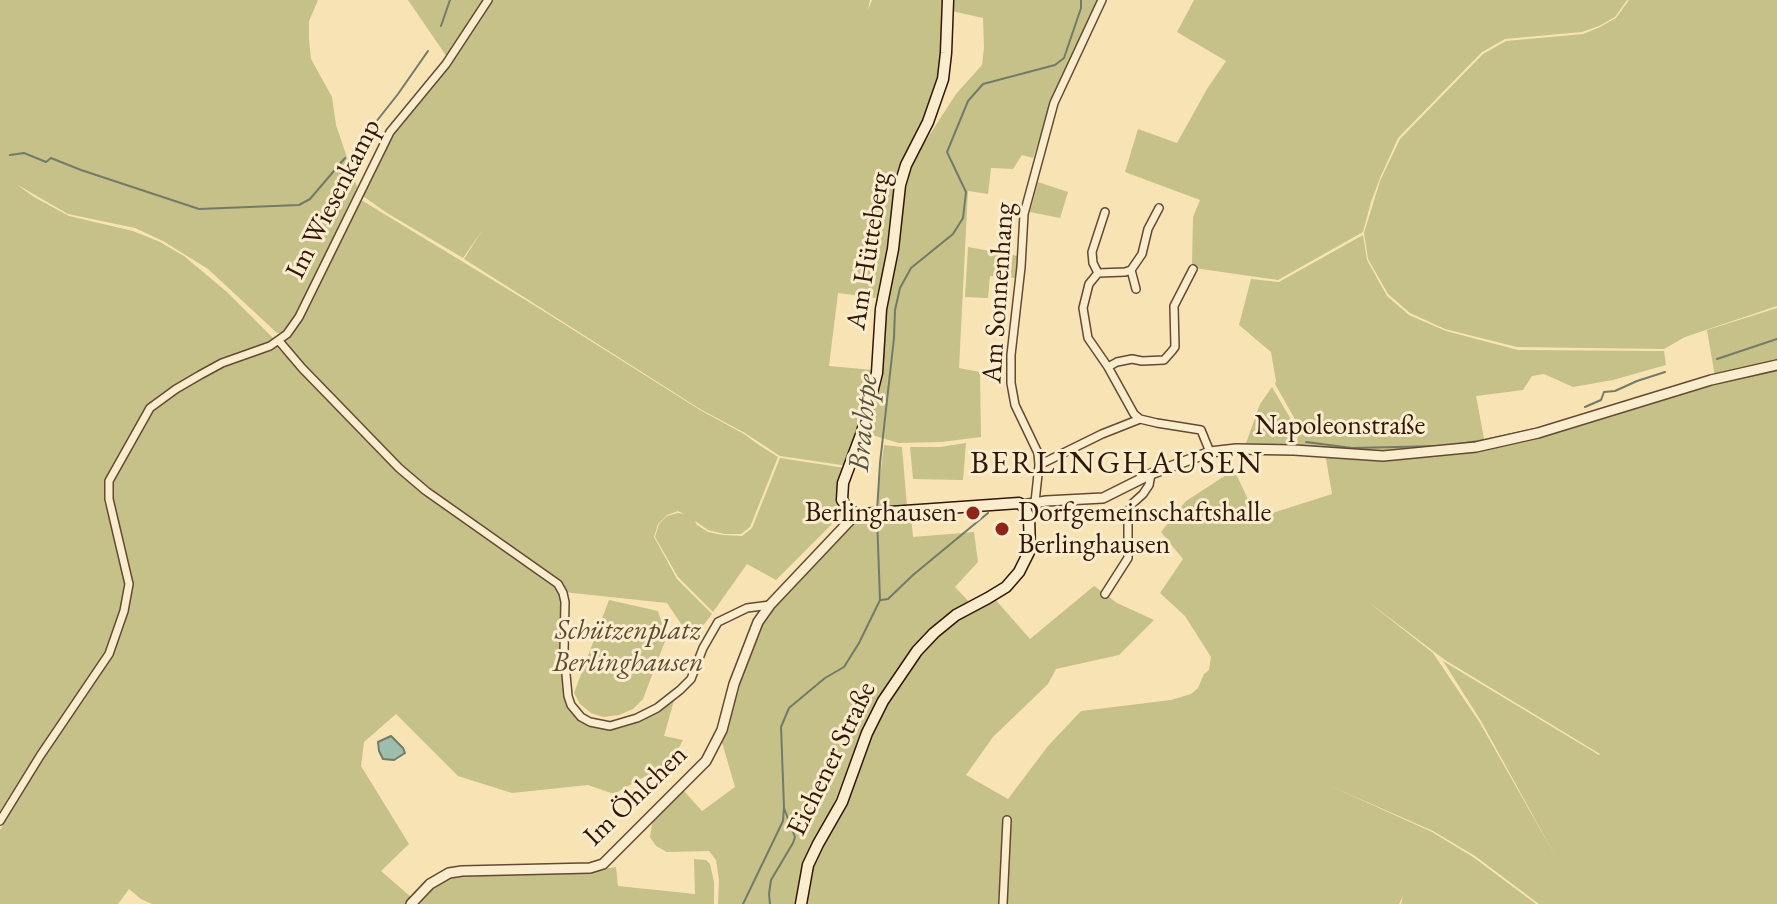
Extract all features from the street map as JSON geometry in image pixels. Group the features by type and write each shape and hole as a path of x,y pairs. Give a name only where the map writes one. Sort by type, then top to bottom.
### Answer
{"main road":[{"name":"Am Hütteberg","path":"860,514 850,512 844,505 841,493 862,432 877,373 881,309 893,249 900,185 941,86 948,0"},
{"name":"Napoleonstraße","path":"860,514 1006,503 1023,505"},
{"name":"Eichener Straße","path":"801,904 808,865 848,790 875,714 892,687 917,651 941,626 999,592 1024,565 1030,550 1031,528 1023,505"}],"street":[{"name":"Im Wiesenkamp","path":"279,341 299,317 390,132 446,64 488,0"},
{"name":"Am Sonnenhang","path":"1035,502 1038,453 1013,400 1011,383 1024,214 1054,103 1102,0"},
{"path":"1159,208 1148,229 1142,254 1131,270 1098,273 1089,284 1083,308 1088,338 1134,414 1140,419 1201,430 1210,452"},
{"path":"1098,273 1092,252 1105,212"},
{"path":"1108,367 1132,359 1164,360 1172,351 1175,347 1174,306 1193,269"},
{"path":"1131,270 1136,289"},
{"path":"0,821 109,654 124,611 129,584 109,499 109,481 150,408 222,363 279,341 399,468 426,491 558,584 565,602 564,652 568,696 581,717 590,722 610,726 657,708 691,679 703,648 718,622 747,608 770,605"},
{"name":"Napoleonstraße","path":"1023,505 1103,498 1151,474 1210,452 1294,450 1383,456 1476,447 1538,433 1711,380 1777,365"},
{"path":"1039,465 1140,419"},
{"path":"1105,594 1128,558 1128,513 1149,485 1151,474"},
{"name":"Im Öhlchen","path":"411,904 430,884 449,873 590,868 603,864 706,761 722,730 734,684 758,622 770,605 860,514"},
{"path":"1003,904 1007,820"}],"green space":[{"path":"0,0 318,0 309,21 311,59 332,97 336,125 357,187 292,325 277,333 208,269 163,241 135,228 68,214 16,184 69,216 133,231 184,256 227,292 276,341 222,360 174,386 149,406 116,460 104,501 127,585 108,654 0,811"},
{"path":"408,0 484,0 447,57"},
{"path":"492,0 870,0 868,10 872,0 944,0 937,85 925,126 909,152 891,243 876,298 838,293 829,366 873,370 848,466 780,456 700,409 464,259 483,229 463,258 360,194 391,133 449,65"},
{"path":"952,0 1100,0 1052,101 1033,158 1022,155 1013,169 991,168 988,194 968,191 959,368 980,372 981,437 899,443 865,433 888,289 900,236 902,195 914,159 956,94 982,65 983,18 952,11"},
{"path":"1194,0 1627,0 1615,17 1599,26 1582,32 1505,39 1482,52 1398,138 1371,202 1363,232 1278,280 1194,268 1193,217 1200,200 1125,172 1138,129 1177,143 1226,61 1177,32"},
{"path":"1629,0 1777,0 1777,306 1685,337 1664,349 1517,347 1445,329 1410,313 1388,294 1368,259 1364,233 1380,181 1400,139 1483,54 1506,41 1583,34 1616,18"},
{"path":"1038,182 1068,192 1060,218 1030,212"},
{"path":"358,198 778,457 750,527 741,534 724,534 708,530 695,521 697,525 708,532 723,535 742,536 752,528 780,458 845,468 838,500 842,514 776,580 747,564 713,612 678,577 655,537 659,524 667,516 684,514 678,511 667,515 658,524 654,537 677,579 712,614 692,640 667,603 563,592 427,491 302,368 285,342 301,321"},
{"path":"1363,235 1367,260 1387,296 1409,315 1446,331 1518,350 1664,351 1666,365 1573,387 1544,374 1532,376 1523,390 1476,396 1485,444 1382,454 1297,448 1296,421 1275,384 1271,352 1239,325 1251,279 1279,282"},
{"path":"968,247 1018,256 1017,278 990,276 988,298 965,297"},
{"path":"1777,308 1777,363 1715,377 1707,330"},
{"path":"276,346 398,469 556,586 561,594 568,705 577,719 586,725 610,729 675,697 664,736 683,740 672,761 614,794 588,785 512,793 458,776 396,714 364,742 361,766 409,844 381,871 411,897 430,891 454,876 584,872 616,867 618,886 695,894 694,859 706,860 714,882 714,904 152,904 129,889 118,904 0,904 0,830 41,758 110,655 126,613 131,585 111,500 112,485 121,463 156,408 180,389 225,366"},
{"path":"1777,368 1777,904 1539,904 1475,856 1433,831 1326,784 1432,832 1473,857 1536,904 1401,904 1403,896 1399,904 804,904 810,864 870,734 922,647 953,618 994,598 1030,639 1094,586 1117,603 1154,620 1119,655 1056,669 1048,684 993,737 966,775 1008,799 1048,746 1081,711 1171,700 1191,694 1198,688 1209,670 1211,657 1185,616 1160,593 1183,559 1161,532 1186,501 1234,470 1257,518 1332,494 1325,453 1478,449 1703,385","holes":["1362,597 1445,660 1600,754 1443,661 1481,721 1557,859 1480,723 1433,653"]},
{"path":"1272,387 1293,423 1293,447 1245,446 1260,404"},
{"path":"966,443 963,480 913,479 910,447"},
{"path":"884,445 902,447 907,506 879,509"},
{"path":"911,515 913,537 974,532 978,562 955,587 972,605 952,613 888,686 863,728 831,811 805,863 796,904 718,904 716,860 709,851 667,852 656,846 650,837 653,819 683,790 702,811 735,787 721,739 761,624 773,607 857,518"},
{"name":"Schützenplatz Berlinghausen","path":"609,600 658,611 665,641 643,699 633,709 603,717 591,713 580,704 574,693"}],"shaded area":[{"path":"391,736 405,753 394,760 383,759 378,742"}],"waterway":[{"path":"441,26 450,0"},
{"name":"Brachtpe","path":"877,511 895,310 900,288 911,268 953,234 963,218 966,192 947,152 968,101 983,84 1055,65 1064,58 1081,0"},
{"path":"353,151 428,51"},
{"path":"10,155 24,153 46,162 51,158 199,209 299,205 310,199 345,158"},
{"path":"1717,359 1777,339"},
{"path":"1585,407 1601,400 1604,392 1615,391 1665,372"},
{"path":"1451,445 1539,428"},
{"path":"1306,442 1352,448 1440,446"},
{"path":"881,600 888,599 988,513"},
{"name":"Brachtpe","path":"743,904 783,821 781,727 789,708 825,678 844,667 880,600 877,517"},
{"path":"770,904 771,880 795,837 784,808"}],"place":[{"name":"Berlinghausen","path":"973,513"},
{"name":"Dorfgemeinschaftshalle Berlinghausen","path":"1002,529"}],"district":[{"name":"BERLINGHAUSEN","path":"1117,464"}]}
